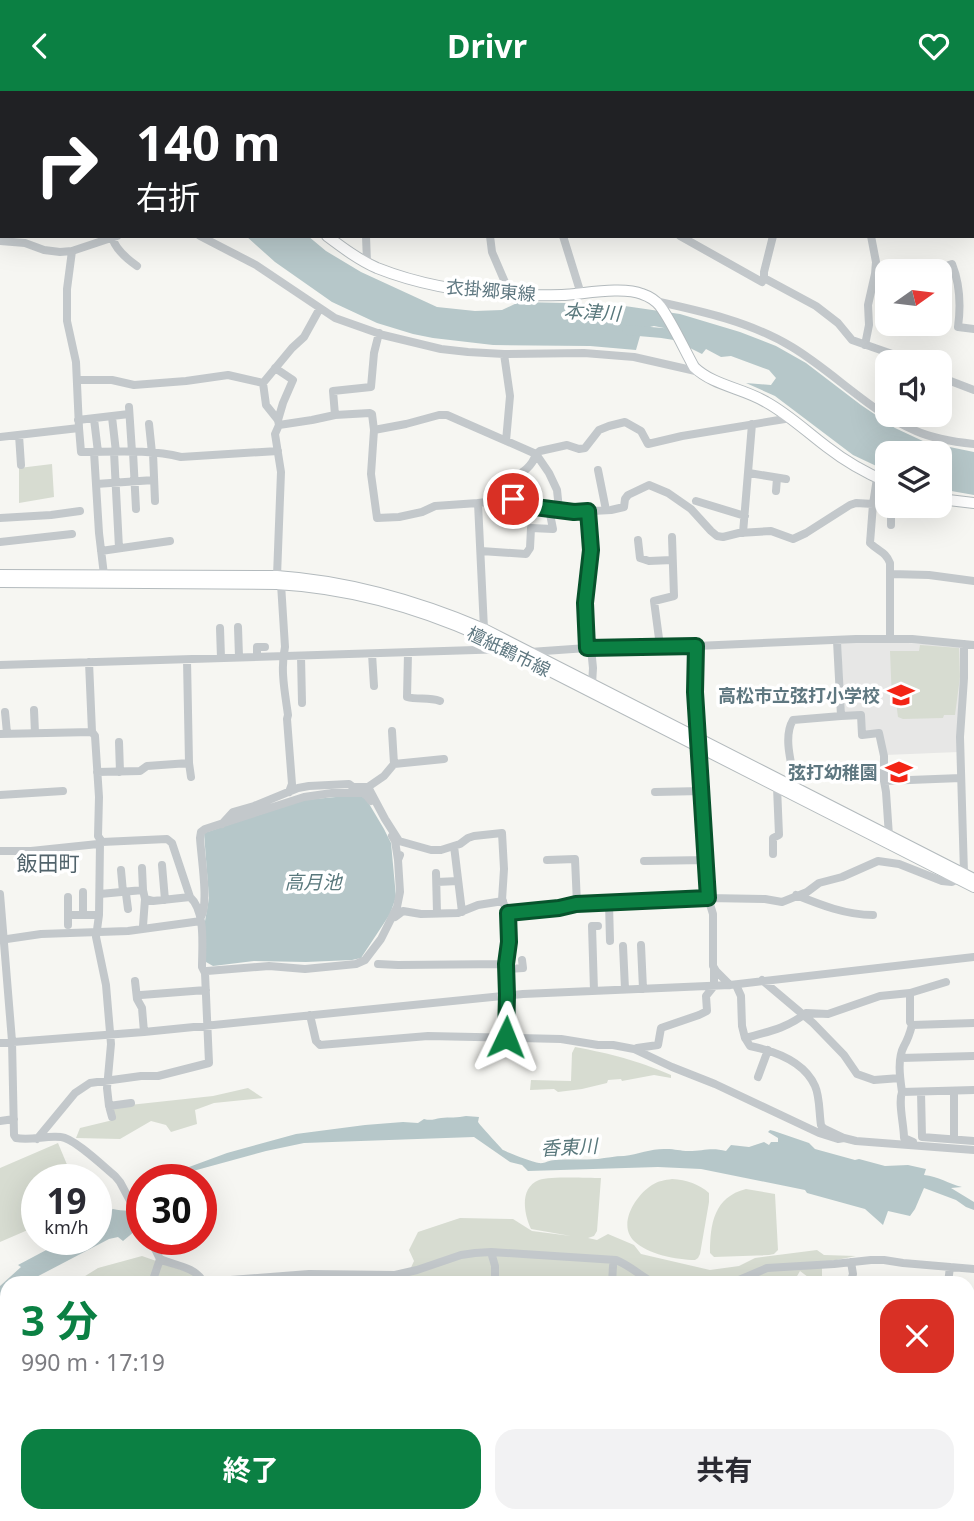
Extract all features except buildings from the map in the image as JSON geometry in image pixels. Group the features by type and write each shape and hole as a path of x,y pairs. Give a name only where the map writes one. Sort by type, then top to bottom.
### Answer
{"main road":[{"name":"衣掛郷東線","path":"330,238 367,262 447,288 510,294 625,291 641,293 657,304"},
{"path":"657,304 697,370 725,386 754,395 791,418 829,449 875,476"},
{"path":"952,500 974,503"},
{"name":"檀紙鶴市線","path":"0,575 279,580 383,600 450,622 796,788 961,876 974,887"},
{"name":"檀紙鶴市線","path":"0,582 306,578 339,583 421,604 484,629 592,684 777,787 961,876 974,879"}],"street":[{"path":"0,241 25,243 52,251 72,250 110,238"},
{"path":"113,238 119,250 137,266"},
{"path":"205,238 256,265 335,318 379,333 441,349 504,354 608,354 697,370"},
{"path":"220,238 222,247"},
{"path":"366,238 367,262"},
{"path":"489,238 492,252 510,294"},
{"path":"564,238 581,294"},
{"path":"684,238 761,282 772,238"},
{"path":"871,238 875,259"},
{"path":"72,250 67,289 67,321 78,380 81,451 152,453 181,457 278,451"},
{"path":"952,264 961,307 958,327 974,329"},
{"path":"866,345 868,305 875,274"},
{"path":"764,278 816,306 838,323 852,340 880,350"},
{"path":"657,304 741,323 767,334 792,346 898,422 928,435 974,444"},
{"path":"279,423 265,405 263,383 304,337 320,308"},
{"path":"335,415 334,391 371,387 379,333"},
{"path":"504,354 510,396 506,441"},
{"path":"275,368 293,380 283,403 275,435 281,472 279,580 292,784 289,792"},
{"path":"78,380 112,380 134,385 228,375 263,383"},
{"path":"952,382 974,390"},
{"path":"0,437 78,424 129,411 136,509"},
{"path":"279,423 335,415 372,414 372,474 377,518 399,517 435,506 513,499 527,506 574,512 606,510 624,507 628,495 649,485 668,493 691,509 717,536 771,531 793,539 850,505 873,504"},
{"path":"374,430 447,415 536,454 549,473 556,490 559,509"},
{"path":"112,417 119,548"},
{"path":"497,500 497,483 516,478 540,451 566,445 579,449 585,447 599,430 609,426 625,422 641,431 648,444 791,418"},
{"path":"94,419 96,484 104,575"},
{"path":"743,533 752,423"},
{"path":"149,424 155,501"},
{"path":"19,435 21,465"},
{"path":"598,470 606,510"},
{"path":"749,473 782,479 775,491"},
{"path":"96,484 154,480"},
{"path":"875,496 870,543 887,555 890,563 890,639"},
{"path":"696,501 745,516"},
{"path":"478,503 484,629"},
{"path":"481,551 526,554 530,548 531,528 553,529 549,509"},
{"path":"0,518 51,515 79,510"},
{"path":"588,511 591,550 585,603 593,668 592,684"},
{"path":"891,518 891,525"},
{"path":"0,542 72,534"},
{"path":"660,646 654,601 674,596 672,537"},
{"path":"638,540 640,558 649,561 672,560"},
{"path":"101,551 170,541"},
{"path":"891,574 929,575 974,581"},
{"path":"238,627 239,657"},
{"path":"220,628 221,658"},
{"path":"0,665 507,649 530,652 890,639 974,645"},
{"path":"837,641 841,716"},
{"path":"508,913 577,904 708,898 782,902 807,892 818,883 842,877 878,861 900,864 952,883 961,876 964,851 960,727 964,644"},
{"path":"634,1049 658,1045 661,1028 707,1011 706,996 713,986 713,914 708,898 695,692 696,646"},
{"path":"257,657 257,647 265,647"},
{"path":"408,653 407,697 440,701"},
{"path":"372,654 374,686"},
{"path":"300,656 305,685 302,703"},
{"path":"187,660 191,777"},
{"path":"89,662 92,732 95,736 99,797 98,836 101,843 96,937 106,985 111,1044 107,1088 112,1117"},
{"path":"34,710 35,733"},
{"path":"5,712 3,733 92,732"},
{"path":"796,788 789,759 790,726 793,720 860,715 862,735 878,733 884,756 889,836"},
{"path":"391,731 394,764"},
{"path":"119,742 120,772"},
{"path":"222,824 233,812 309,786 349,784 353,787 368,787 384,776 394,764 444,759"},
{"path":"96,772 140,771 147,766 189,763"},
{"path":"884,781 961,778"},
{"path":"205,973 262,966 305,969 356,964 365,960 381,939 399,900 395,841 368,787"},
{"path":"773,854 773,838 779,835 777,787"},
{"path":"0,795 62,791"},
{"path":"655,792 702,791"},
{"path":"201,919 205,898 201,832 304,797 332,793 362,793 367,796 399,841 398,860"},
{"path":"399,841 441,850 474,836 502,833 503,901 508,913 509,942 506,967 506,1037"},
{"path":"0,851 31,851 167,839 172,843 190,897 195,902 201,919 209,1063 158,1076 90,1083 75,1093 37,1139"},
{"path":"454,846 462,912"},
{"path":"964,851 974,849"},
{"path":"547,860 575,859 577,904"},
{"path":"644,861 706,859"},
{"path":"162,865 165,900"},
{"path":"142,868 145,899 143,926"},
{"path":"121,870 122,892"},
{"path":"437,913 437,877 458,881"},
{"path":"100,894 143,890"},
{"path":"82,892 83,915"},
{"path":"122,892 127,894 128,909"},
{"path":"0,894 12,1041 16,1138 69,1139 115,1176 126,1192"},
{"path":"796,895 857,915 873,915"},
{"path":"68,897 68,925"},
{"path":"145,899 153,901 190,897"},
{"path":"391,921 403,911 462,912 478,905 503,901"},
{"path":"608,903 610,941"},
{"path":"68,915 99,915"},
{"path":"2,939 41,934 128,931 201,919"},
{"path":"594,991 592,926 598,926"},
{"path":"642,945 643,989"},
{"path":"624,946 625,989"},
{"path":"624,957 642,955"},
{"path":"0,1043 144,1032 507,995 733,985 974,957"},
{"path":"378,964 523,968 522,960"},
{"path":"714,969 733,985 741,996 742,1026 750,1046 768,1050 792,1061 809,1075 817,1088 821,1125 844,1138 856,1141 974,1150"},
{"path":"135,981 137,999 142,1008 144,1032"},
{"path":"762,981 805,1014 844,1055 857,1074 874,1080 900,1078"},
{"path":"745,1038 784,1027 805,1014 828,1014 880,996 910,993 946,982"},
{"path":"141,995 171,995 206,990"},
{"path":"910,993 912,1025 901,1058 900,1101 904,1138 918,1145"},
{"path":"310,1015 316,1041 320,1045 428,1036 561,1039 634,1049 819,1133 838,1139 844,1138"},
{"path":"912,1025 974,1023"},
{"path":"758,1077 768,1050"},
{"path":"901,1058 974,1056"},
{"path":"902,1092 974,1090"},
{"path":"954,1091 954,1138"},
{"path":"921,1092 922,1137 974,1140"},
{"path":"109,1106 131,1104"},
{"path":"0,1121 14,1119"},
{"path":"367,1276 395,1275 460,1255 491,1252 616,1260 629,1265 643,1276"},
{"path":"491,1252 495,1276"},
{"path":"154,1276 160,1259 158,1255"},
{"path":"160,1259 188,1268 200,1276"},
{"path":"748,1276 767,1268 884,1260 974,1269"},
{"path":"851,1262 852,1276"},
{"path":"612,1276 613,1266"},
{"path":"949,1276 950,1267"}],"shaded area":[{"path":"52,464 54,497 19,503 19,468"},
{"name":"高松市立弦打小学校","path":"841,642 962,646 959,752 885,755 882,731 864,733 862,713 844,714"},
{"path":"920,645 959,648 960,677 955,715 944,715 943,718 898,717 896,702 892,701 890,651 919,651"},
{"path":"575,1047 635,1061 671,1075 671,1078 654,1075 622,1081 608,1080 607,1083 582,1089 558,1092 554,1089 530,1090 531,1080 571,1081 572,1053"},
{"path":"248,1088 263,1098 214,1103 195,1110 197,1124 171,1132 166,1125 151,1121 120,1139 76,1138 80,1128 113,1120 111,1107 213,1096"},
{"path":"58,1143 67,1164 21,1164 21,1233 0,1242 0,1168"},
{"path":"601,1178 597,1231 594,1236 588,1238 597,1240 608,1234 634,1245 641,1254 710,1270 739,1266 755,1258 817,1250 824,1255 856,1256 822,1263 822,1276 807,1276 800,1271 797,1276 395,1276 408,1274 414,1261 409,1250 418,1232 460,1218 513,1219 532,1231 571,1236 531,1229 526,1216 528,1189 539,1180"},
{"path":"672,1179 692,1183 709,1193 700,1254 695,1260 654,1253 640,1246 629,1234 628,1218 640,1196 654,1184"},
{"path":"746,1189 775,1194 778,1250 769,1255 714,1257 710,1253 710,1242 716,1213 727,1198"},
{"path":"142,1256 196,1275 85,1276 98,1268"}],"water":[{"path":"248,238 310,238 361,272 437,307 475,311 502,310 519,302 611,304 680,314 740,332 776,346 806,363 875,414 875,427 894,427 923,441 875,441 875,465 853,455 775,396 746,383 771,385 776,378 769,370 731,356 721,357 706,349 702,354 668,337 664,328 654,326 642,329 636,350 590,346 493,345 413,334 377,323 332,302 275,262"},
{"path":"952,448 974,452 974,495 952,491"},
{"name":"高月池","path":"357,795 365,797 391,843 396,897 390,914 361,958 306,962 254,961 213,966 206,962 204,927 209,898 204,833 304,800"},
{"path":"479,1117 478,1122 503,1150 541,1163 624,1156 662,1149 726,1151 731,1145 749,1147 764,1142 769,1145 771,1142 778,1142 778,1138 768,1132 770,1130 809,1143 815,1149 855,1160 885,1166 908,1165 926,1169 924,1175 962,1187 951,1188 974,1202 974,1210 924,1188 910,1216 888,1211 883,1225 865,1209 807,1193 805,1190 701,1169 658,1167 528,1171 474,1137 304,1143 217,1164 197,1164 296,1134 365,1125 418,1123 424,1119"},
{"path":"113,1209 126,1210 126,1238 123,1241 118,1237 112,1238"},
{"path":"37,1255 78,1255 38,1276 11,1276 21,1267 18,1265"}],"waterway":[{"name":"本津川","path":"627,330 681,336"}],"place":[{"name":"高松市立弦打小学校","path":"901,695"},
{"name":"弦打幼稚園","path":"899,772"}],"district":[{"name":"飯田町","path":"48,863"}],"route":[{"path":"506,1037 508,913 576,904 708,898 695,692 696,646 587,648 585,603 591,550 588,511 574,512 527,506 513,499"}],"water label":[{"name":"香東川","path":"569,1147"}]}
